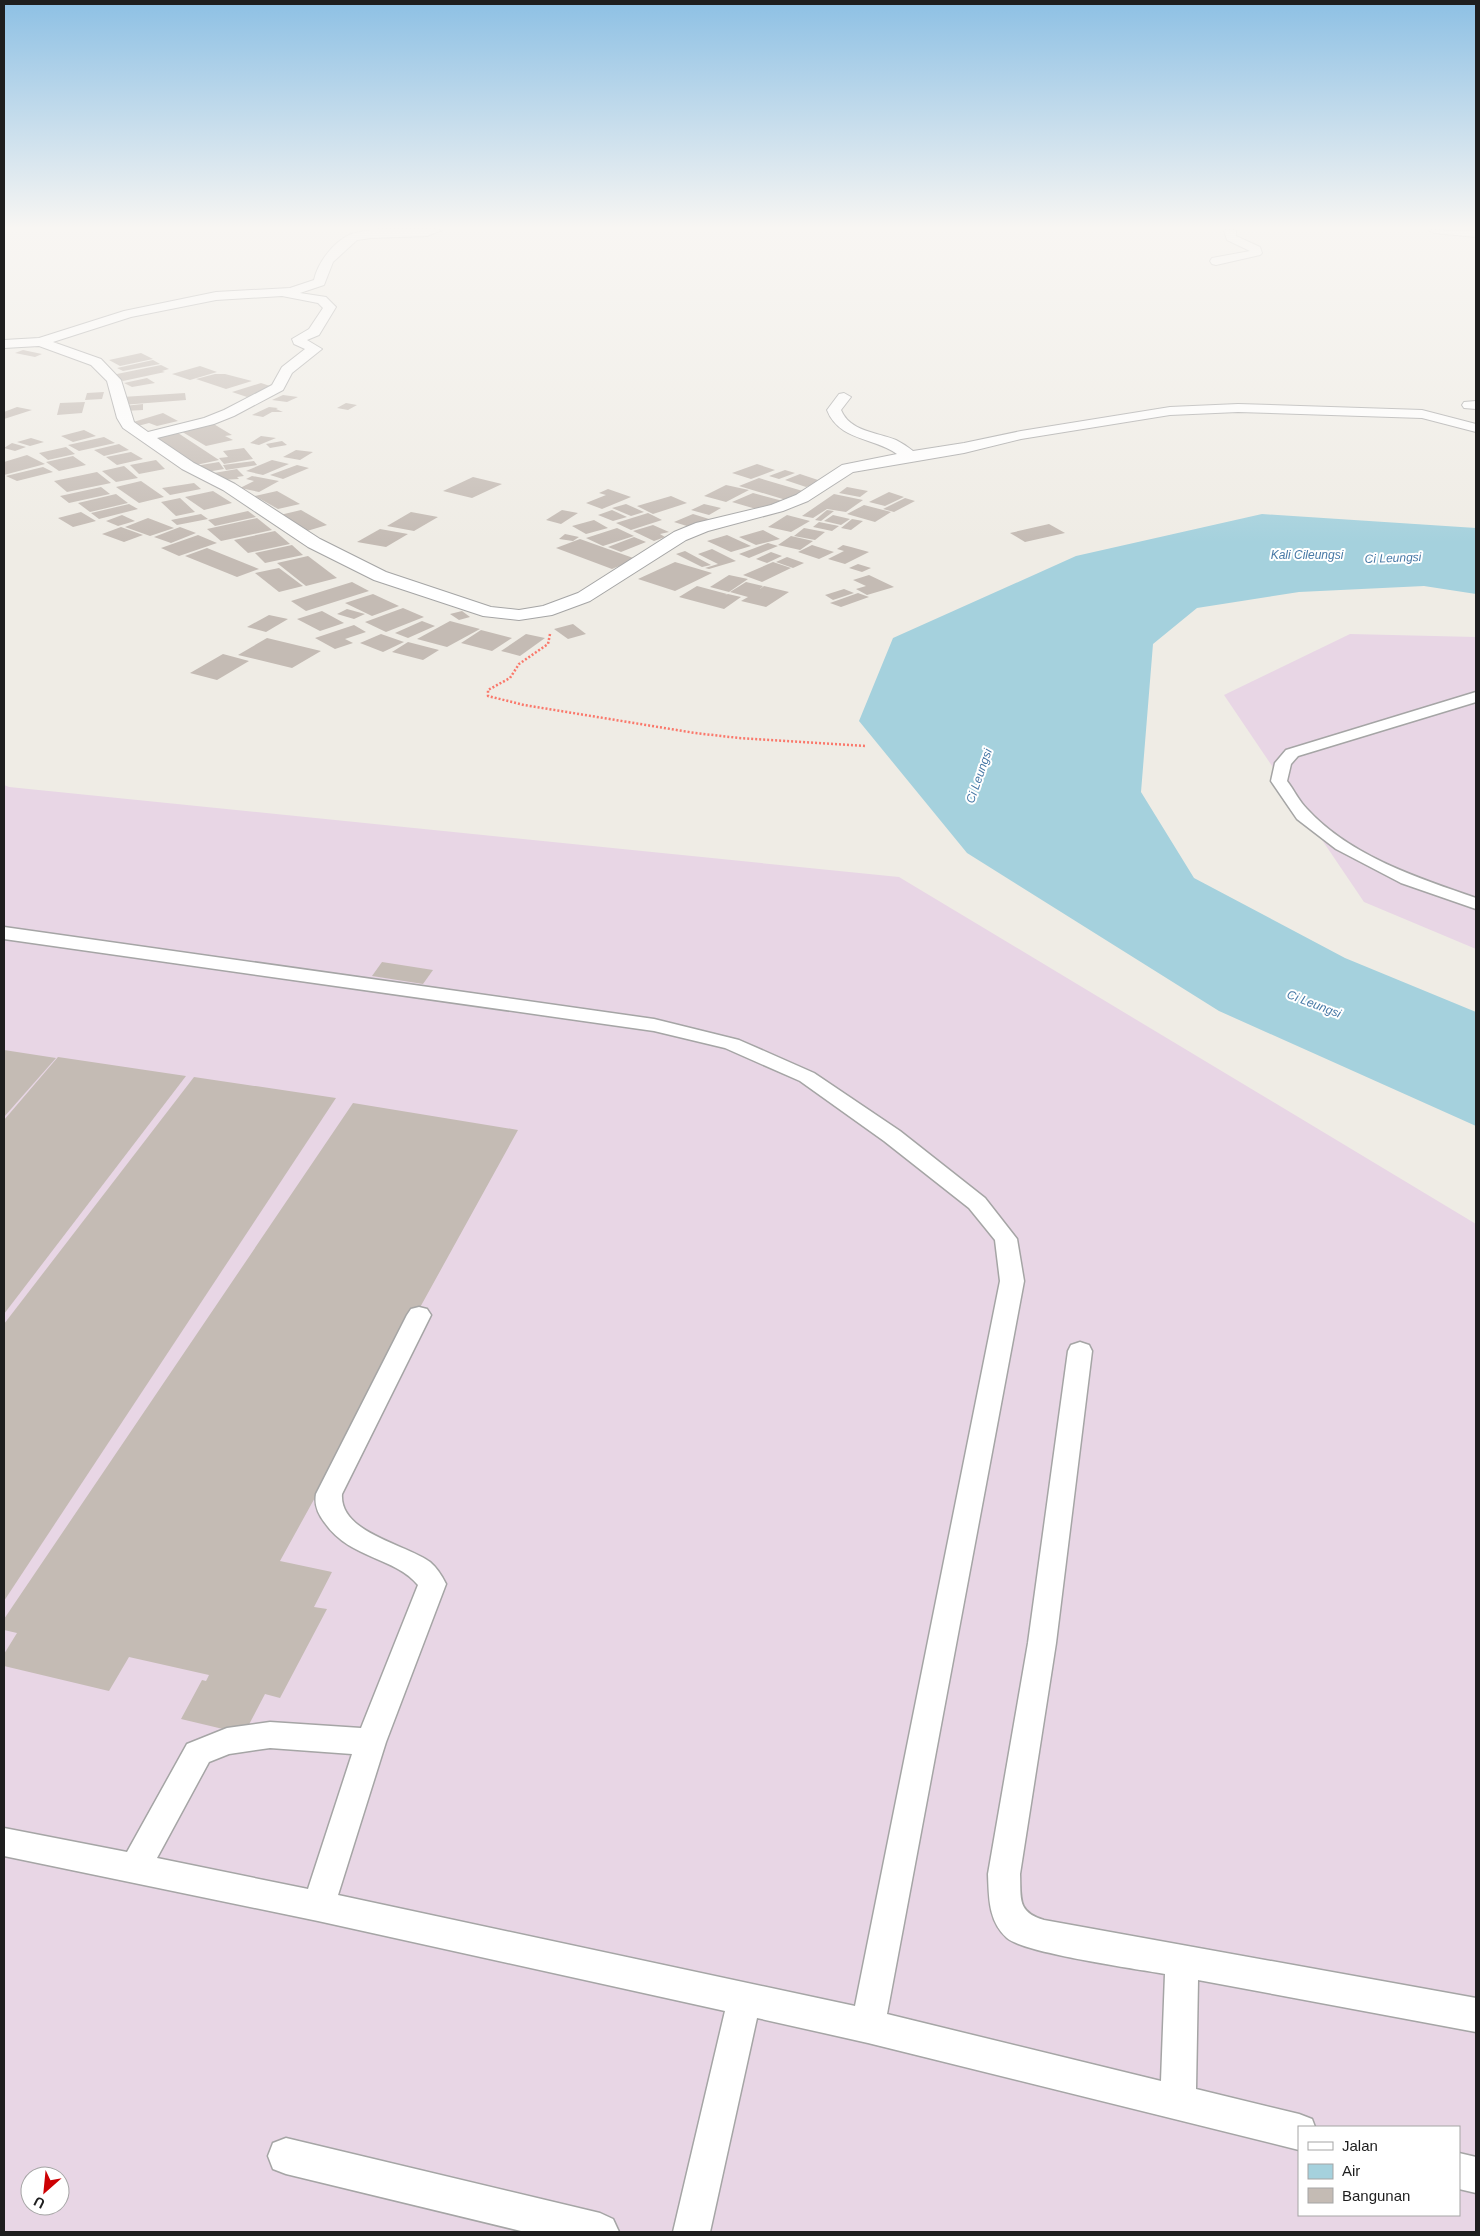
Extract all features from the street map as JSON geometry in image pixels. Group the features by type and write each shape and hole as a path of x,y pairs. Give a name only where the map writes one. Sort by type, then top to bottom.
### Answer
{"street":[{"path":"4,344 40,342 64,334"},
{"path":"144,437 209,420 237,409 276,389 278,381 288,370 316,349 298,341 309,334"},
{"path":"40,342 83,356 104,369 114,380 124,418 128,425 188,466 229,487 314,543 380,576 489,612 519,615 534,614 584,598 680,536 702,527 786,505 802,498 848,468 964,448 1022,434 1170,411 1207,408 1400,412 1437,417 1476,428"},
{"path":"844,397 834,410 835,415 842,424 853,431 896,446 910,456"}],"lane":[{"path":"1476,697 1292,753 1283,763 1279,781 1302,815 1354,855 1431,889 1476,904"},
{"path":"4,933 654,1025 732,1044 807,1077 892,1136 977,1202 1006,1239 1012,1281 868,2026"},
{"path":"318,1906 371,1742 432,1584 417,1567 359,1540 331,1512 328,1503 330,1494 419,1315"},
{"path":"1080,1352 1042,1643 1004,1874 1005,1908 1019,1928 1044,1936 1476,2015"},
{"path":"136,1868 198,1753 226,1741 270,1735 371,1742"},
{"path":"4,1842 318,1906 868,2026 1298,2132"},
{"path":"1178,2102 1182,1960"},
{"path":"691,2232 744,2000"},
{"path":"286,2156 600,2232"},
{"path":"1460,2171 1476,2175"}],"path":[{"path":"534,614 551,636 548,644 519,664 510,678 488,690 488,696 695,733 739,738 865,746"}],"shaded area":[{"path":"1350,634 1476,637 1476,949 1364,902 1224,695"},
{"path":"4,785 899,877 1476,1224 1476,2232 4,2232"}],"water":[{"path":"1262,514 1476,528 1476,594 1424,586 1299,592 1197,608 1153,644 1141,792 1194,878 1345,958 1476,1012 1476,1126 1219,1011 967,853 859,721 893,638 1076,556"}],"building":[{"path":"23,350 42,354 35,357 15,353"},
{"path":"141,353 153,359 120,366 109,360"},
{"path":"153,360 160,364 123,371 117,368"},
{"path":"161,365 169,369 162,371 165,372 123,381 112,375"},
{"path":"200,366 217,372 190,380 172,374"},
{"path":"215,374 225,374 252,381 226,389 196,379"},
{"path":"147,378 155,383 132,387 124,383"},
{"path":"261,383 276,388 247,397 232,392"},
{"path":"104,392 102,399 85,400 87,393"},
{"path":"185,393 186,400 122,405 122,397"},
{"path":"283,395 298,397 287,402 272,400"},
{"path":"85,402 82,413 57,415 60,403"},
{"path":"346,403 357,405 348,410 337,408"},
{"path":"143,404 143,410 124,411 124,406"},
{"path":"17,407 32,410 4,419 4,412"},
{"path":"269,407 278,408 276,409 283,412 272,412 263,417 252,415"},
{"path":"163,413 178,421 157,426 149,423 138,426 130,423"},
{"path":"212,423 232,435 225,436 233,440 206,446 179,430"},
{"path":"84,430 96,436 73,442 61,436"},
{"path":"175,431 219,460 196,465 153,436"},
{"path":"261,436 276,438 259,445 250,443"},
{"path":"104,437 115,443 79,451 68,445"},
{"path":"31,438 44,442 30,446 17,442"},
{"path":"282,441 287,445 270,448 266,444"},
{"path":"12,443 26,447 15,451 4,448"},
{"path":"119,444 129,450 104,456 94,450"},
{"path":"66,447 75,454 48,460 39,453"},
{"path":"244,448 253,459 224,464 219,458 228,457 223,451"},
{"path":"296,450 313,452 300,460 283,457"},
{"path":"131,452 143,459 117,465 106,457"},
{"path":"27,455 45,464 4,475 4,462"},
{"path":"73,456 86,465 59,471 46,462"},
{"path":"156,460 165,469 139,474 130,465"},
{"path":"272,460 289,464 263,475 246,471"},
{"path":"254,461 257,465 226,470 223,465"},
{"path":"219,462 224,469 201,473 195,466"},
{"path":"757,464 775,470 751,479 732,473"},
{"path":"297,465 309,468 283,479 270,475"},
{"path":"124,466 138,478 116,482 102,471"},
{"path":"43,467 53,472 17,481 6,476"},
{"path":"237,469 244,476 237,477 239,479 220,480 214,473"},
{"path":"785,470 795,473 779,479 769,476"},
{"path":"97,472 111,483 67,492 54,481"},
{"path":"800,474 821,481 806,487 785,480"},
{"path":"252,476 279,481 259,492 240,488 254,481 246,479"},
{"path":"473,477 502,484 472,498 443,491"},
{"path":"759,478 806,492 786,500 739,486"},
{"path":"141,481 164,497 139,503 116,487"},
{"path":"194,483 201,489 170,495 162,488"},
{"path":"726,485 749,490 726,502 704,496"},
{"path":"101,487 110,494 69,503 60,496"},
{"path":"847,487 868,491 860,497 839,493"},
{"path":"608,489 631,497 602,509 586,503 606,495 599,493"},
{"path":"213,491 232,503 204,510 185,497"},
{"path":"277,491 300,504 278,509 255,496"},
{"path":"889,492 904,497 885,506 869,502"},
{"path":"753,493 783,501 763,511 732,502"},
{"path":"116,494 128,503 90,512 78,503"},
{"path":"834,494 863,500 846,512 827,509 813,518 802,516"},
{"path":"671,496 687,503 653,514 637,506"},
{"path":"180,498 195,512 176,516 161,502"},
{"path":"905,498 915,501 894,512 883,509"},
{"path":"129,504 138,509 99,519 91,513"},
{"path":"626,504 644,512 631,516 612,508"},
{"path":"704,504 721,508 709,515 691,510"},
{"path":"864,505 891,512 875,522 847,514"},
{"path":"301,510 327,525 307,531 280,515"},
{"path":"562,510 578,513 561,524 546,520"},
{"path":"612,510 627,517 613,521 598,515"},
{"path":"827,510 834,511 821,521 815,520"},
{"path":"248,511 256,517 215,526 208,520"},
{"path":"81,512 96,521 73,527 58,518"},
{"path":"411,512 438,517 414,531 387,526"},
{"path":"648,513 662,520 631,530 616,523"},
{"path":"201,514 208,519 177,525 171,520"},
{"path":"693,514 709,519 690,527 674,522"},
{"path":"122,515 135,521 118,526 106,521"},
{"path":"787,515 810,521 791,532 768,527"},
{"path":"833,515 850,519 841,525 824,521"},
{"path":"148,518 174,528 150,536 125,527"},
{"path":"257,518 272,530 221,541 207,529"},
{"path":"852,519 863,521 851,530 841,528"},
{"path":"594,520 608,528 586,534 572,526"},
{"path":"819,522 839,526 832,531 813,527"},
{"path":"1049,524 1065,533 1025,542 1010,533"},
{"path":"653,525 669,532 660,534 665,537 654,541 633,531"},
{"path":"121,527 143,535 124,542 102,534"},
{"path":"180,527 196,533 171,543 154,537"},
{"path":"617,528 634,536 603,546 586,538"},
{"path":"804,528 825,532 815,540 794,536"},
{"path":"380,529 408,534 386,547 357,542"},
{"path":"763,530 780,539 756,545 739,537"},
{"path":"275,531 290,544 248,553 234,540"},
{"path":"565,534 579,537 573,541 559,539"},
{"path":"198,535 217,543 179,556 161,548"},
{"path":"727,535 751,546 731,552 707,541"},
{"path":"791,536 813,541 800,550 778,545"},
{"path":"634,537 646,542 621,552 608,547"},
{"path":"580,539 636,559 612,569 556,548"},
{"path":"768,543 778,546 749,558 739,554"},
{"path":"292,545 303,555 265,563 255,553"},
{"path":"812,545 834,552 819,559 798,552"},
{"path":"843,545 869,552 845,564 828,559 844,551 837,549"},
{"path":"207,548 259,569 237,577 185,556"},
{"path":"712,549 736,561 709,569 705,568 718,564 698,554"},
{"path":"685,551 711,565 702,567 676,554"},
{"path":"771,552 782,556 767,563 756,559"},
{"path":"308,556 337,578 306,586 277,563"},
{"path":"787,557 804,563 793,568 776,562"},
{"path":"675,562 712,573 675,591 638,579"},
{"path":"773,562 791,568 762,582 743,575"},
{"path":"858,564 871,568 862,572 849,568"},
{"path":"279,568 303,586 279,592 255,573"},
{"path":"729,575 748,579 729,592 710,587"},
{"path":"869,575 894,587 867,595 856,589 866,586 853,580"},
{"path":"352,582 369,591 306,611 291,601"},
{"path":"746,582 763,586 760,589 764,586 789,592 766,607 741,601 748,597 730,592"},
{"path":"697,586 727,594 725,595 741,597 724,609 679,597"},
{"path":"844,589 854,593 833,600 825,595"},
{"path":"858,593 869,597 841,607 830,603"},
{"path":"373,594 399,606 372,616 345,603"},
{"path":"403,608 424,617 386,632 365,622"},
{"path":"347,609 365,614 354,619 337,614"},
{"path":"322,611 344,623 320,631 297,619"},
{"path":"462,611 470,617 459,620 450,614"},
{"path":"269,615 288,619 266,632 247,627"},
{"path":"422,621 435,626 408,638 395,633"},
{"path":"450,621 480,629 447,647 417,639"},
{"path":"573,624 586,634 568,639 554,629"},
{"path":"354,625 366,632 345,639 353,643 335,649 315,638"},
{"path":"481,630 512,638 492,651 461,643"},
{"path":"381,634 404,642 383,652 360,643"},
{"path":"526,634 545,638 520,656 501,651"},
{"path":"267,638 321,651 292,668 238,655"},
{"path":"408,642 439,650 423,660 392,652"},
{"path":"223,654 249,661 217,680 190,673"},
{"path":"382,962 433,970 423,984 372,976"},
{"path":"4,1050 56,1058 4,1117"},
{"path":"58,1057 186,1076 4,1314 4,1120"},
{"path":"194,1077 336,1098 4,1601 4,1324"},
{"path":"353,1103 518,1130 280,1561 332,1572 314,1607 327,1609 280,1698 265,1694 244,1734 181,1719 202,1680 206,1681 209,1675 129,1657 109,1691 4,1666 4,1654 17,1633 4,1630 4,1619"}],"water label":[{"name":"Kali Cileungsi","path":"1307,555"},
{"name":"Ci Leungsi","path":"1393,558"},
{"name":"Ci Leungsi","path":"979,776"},
{"name":"Ci Leungsi","path":"1314,1004"}]}
